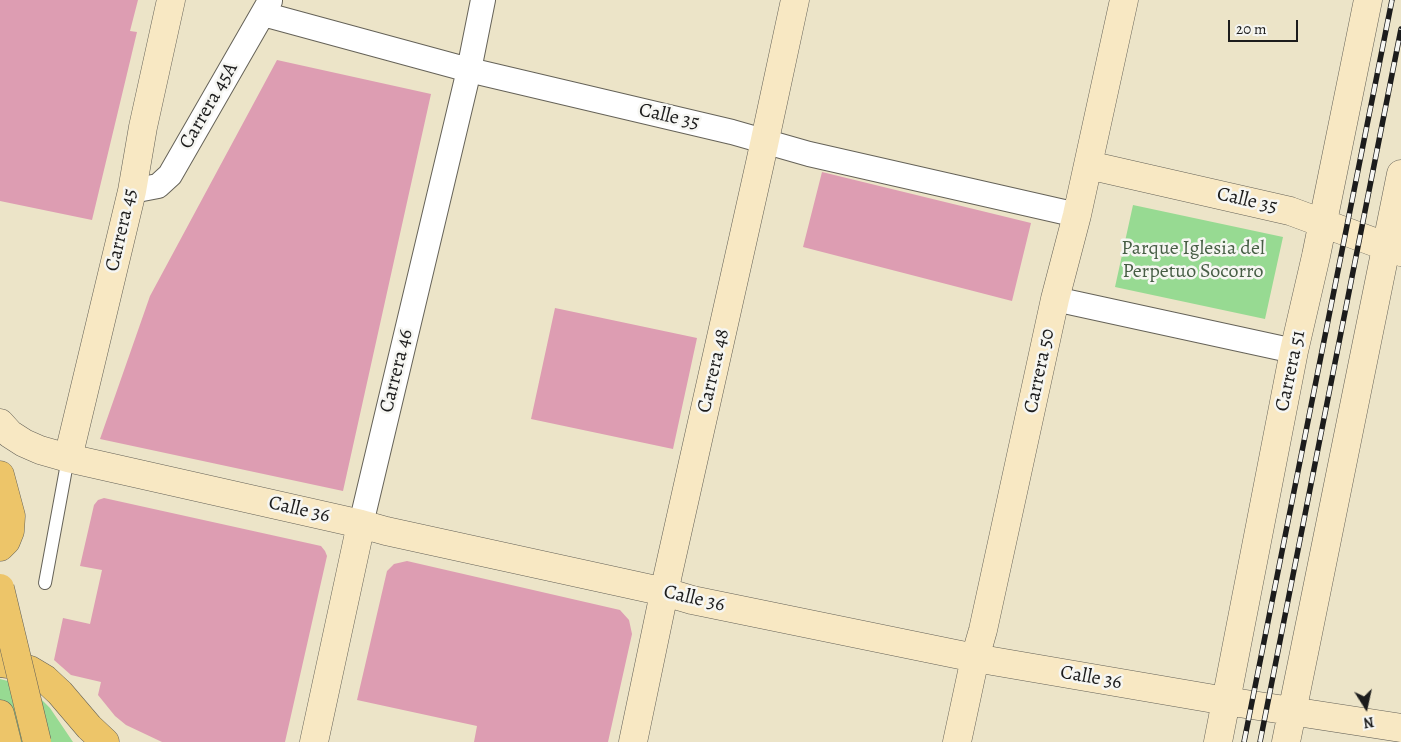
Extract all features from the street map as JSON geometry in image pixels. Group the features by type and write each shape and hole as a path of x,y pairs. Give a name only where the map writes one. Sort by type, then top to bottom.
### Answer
{"main road":[{"path":"0,475 11,516 10,531 6,541 0,547"},
{"path":"0,588 37,742"},
{"path":"0,663 30,670 44,679 60,693 89,727 105,742"},
{"path":"0,714 7,742"}],"street":[{"name":"Carrera 45","path":"68,458 132,191 143,127 171,0"},
{"name":"Carrera 46","path":"314,742 361,524 469,70 483,0"},
{"name":"Carrera 48","path":"633,742 795,0"},
{"name":"Carrera 50","path":"957,742 1055,299 1077,215 1124,0"},
{"name":"Carrera 51","path":"1218,742 1294,351 1316,256 1368,0"},
{"name":"Carrera 45A","path":"132,191 158,186 170,175 266,7"},
{"name":"Calle 35","path":"266,7 469,70 764,140 809,154 1077,215"},
{"name":"Calle 35","path":"1088,165 1290,211 1394,249"},
{"path":"1286,742 1394,249 1401,174"},
{"path":"1055,299 1294,351"},
{"name":"Calle 36","path":"0,423 10,434 24,444 68,458 386,531 665,592 692,600 975,658 1399,732"}],"lane":[{"path":"45,583 68,458"}],"green space":[{"name":"Parque Iglesia del Perpetuo Socorro","path":"1133,205 1283,237 1265,319 1115,287"},
{"path":"0,679 16,683 37,695 50,708 73,742 0,742"}],"building":[{"path":"0,0 138,0 130,31 137,32 92,220 0,201"},
{"path":"277,60 431,94 343,491 100,439 150,296"},
{"path":"822,172 1031,223 1012,301 803,247"},
{"path":"555,308 697,338 673,449 531,419"},
{"path":"104,498 321,546 325,551 327,556 285,742 162,742 126,725 115,716 98,695 101,682 71,675 54,660 63,618 90,624 102,570 80,566 94,505 98,500"},
{"path":"407,561 620,610 629,620 632,634 608,742 474,742 477,726 357,700 387,571 394,564"}],"railway":[{"path":"1244,742 1392,0"},
{"path":"1260,742 1401,29"}]}
